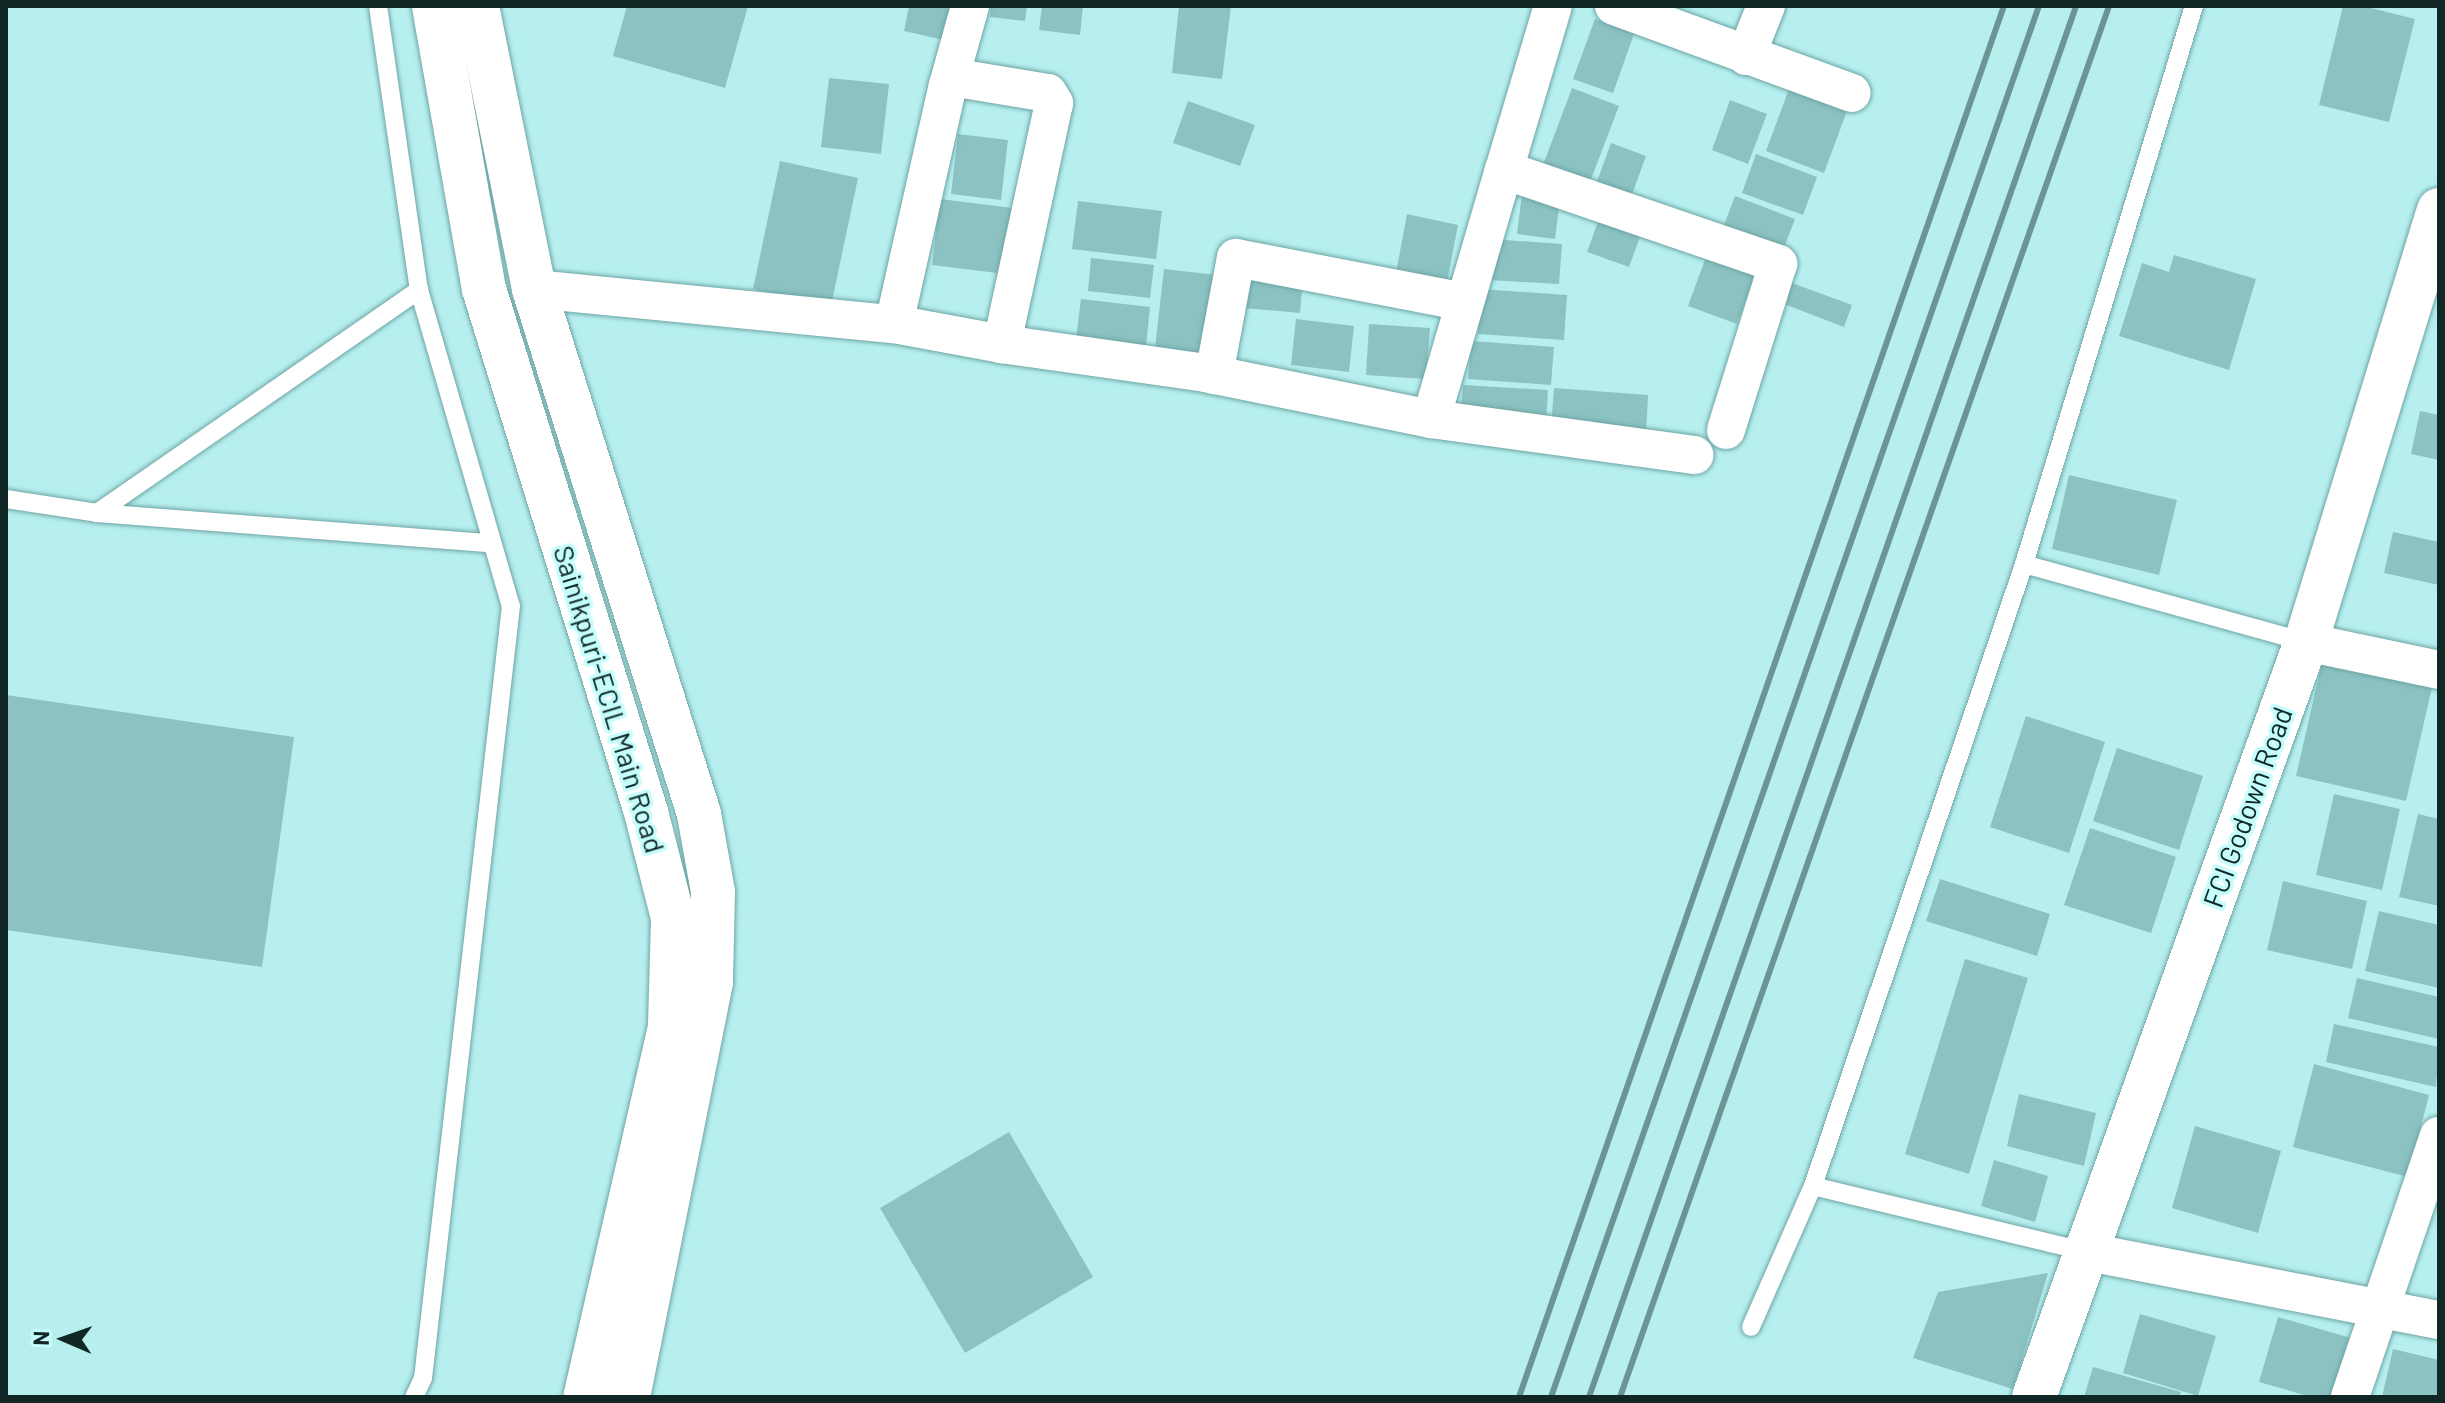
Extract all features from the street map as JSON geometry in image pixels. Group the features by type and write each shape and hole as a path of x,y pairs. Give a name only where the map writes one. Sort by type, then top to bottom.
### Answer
{"main road":[{"name":"Sainikpuri-ECIL Main Road","path":"434,6 484,289 646,812 673,918 670,1027 585,1397"},
{"name":"Sainikpuri-ECIL Main Road","path":"477,6 534,289 699,814 713,892 711,982 628,1397"},
{"name":"FCI Godown Road","path":"2034,1397 2306,642 2439,210"}],"street":[{"path":"894,324 970,6"},
{"path":"1431,419 1553,6"},
{"path":"1614,6 1852,93"},
{"path":"1746,56 1766,6"},
{"path":"951,77 1048,93 1054,103 1002,344"},
{"path":"1504,170 1778,264 1726,430"},
{"path":"1214,375 1236,258 1464,302"},
{"path":"534,289 894,324 1002,344 1214,375 1431,419 1695,455"},
{"path":"2306,642 2439,670"},
{"path":"2350,1397 2439,1136"},
{"path":"2088,1252 2439,1320"}],"lane":[{"path":"378,6 419,290 490,543 511,606 423,1378 414,1397"},
{"path":"1751,1327 1813,1186 2024,564 2194,6"},
{"path":"97,513 419,290"},
{"path":"6,499 97,513 490,543"},
{"path":"2024,564 2306,642"},
{"path":"1813,1186 2088,1252"}],"building":[{"path":"627,6 748,6 725,88 613,56"},
{"path":"909,6 962,6 953,42 904,31"},
{"path":"991,6 1027,6 1025,21 990,17"},
{"path":"1042,6 1083,6 1080,35 1039,30"},
{"path":"1179,6 1231,6 1222,79 1172,73"},
{"path":"2343,6 2363,6 2415,19 2389,122 2319,105"},
{"path":"1595,19 1634,34 1613,93 1573,79"},
{"path":"829,78 889,84 881,154 821,147"},
{"path":"1572,88 1619,106 1590,182 1543,165"},
{"path":"1789,89 1847,111 1824,173 1766,151"},
{"path":"1730,100 1767,114 1748,164 1712,150"},
{"path":"1188,101 1255,125 1240,166 1173,143"},
{"path":"958,134 1008,140 1001,200 951,194"},
{"path":"1611,143 1646,156 1630,200 1595,187"},
{"path":"1756,154 1817,177 1803,215 1742,193"},
{"path":"780,161 858,178 831,306 753,289"},
{"path":"1522,194 1560,199 1555,239 1517,234"},
{"path":"1735,196 1795,219 1782,253 1722,230"},
{"path":"940,199 1013,208 1005,274 932,265"},
{"path":"1078,201 1162,211 1156,259 1072,249"},
{"path":"1407,214 1458,225 1446,288 1395,278"},
{"path":"1599,219 1641,234 1629,267 1587,252"},
{"path":"1491,239 1562,244 1559,284 1488,280"},
{"path":"1707,254 1756,272 1737,324 1688,306"},
{"path":"2174,255 2256,279 2229,370 2119,336 2142,263 2169,272"},
{"path":"1091,258 1154,265 1150,298 1088,291"},
{"path":"1164,269 1217,275 1207,355 1155,348"},
{"path":"1245,271 1303,276 1300,313 1243,308"},
{"path":"1792,283 1852,305 1844,327 1784,304"},
{"path":"1481,289 1567,295 1564,340 1478,334"},
{"path":"1081,299 1150,307 1146,347 1076,339"},
{"path":"1296,319 1354,326 1349,372 1291,365"},
{"path":"1369,324 1430,328 1426,379 1366,375"},
{"path":"1471,341 1554,347 1551,385 1468,379"},
{"path":"1463,385 1548,390 1546,424 1460,419"},
{"path":"1554,388 1648,395 1646,435 1551,428"},
{"path":"2420,411 2439,415 2439,460 2411,454"},
{"path":"2069,475 2177,500 2159,575 2052,549"},
{"path":"2393,532 2439,542 2439,585 2384,573"},
{"path":"2323,658 2433,683 2406,801 2296,776"},
{"path":"6,695 294,737 262,967 6,930"},
{"path":"2026,716 2105,742 2069,853 1990,827"},
{"path":"2117,748 2203,776 2179,850 2093,821"},
{"path":"2334,794 2400,809 2382,890 2316,875"},
{"path":"2418,814 2439,819 2439,906 2399,897"},
{"path":"2090,828 2176,857 2151,933 2064,905"},
{"path":"1940,879 2050,914 2037,956 1926,921"},
{"path":"2283,881 2367,901 2352,969 2267,950"},
{"path":"2379,911 2439,925 2439,988 2365,971"},
{"path":"1965,959 2028,978 1969,1174 1905,1154"},
{"path":"2357,978 2439,997 2439,1039 2348,1018"},
{"path":"2334,1024 2439,1047 2436,1087 2326,1062"},
{"path":"2314,1064 2429,1095 2408,1177 2293,1147"},
{"path":"2019,1094 2096,1113 2084,1166 2007,1146"},
{"path":"2195,1126 2281,1151 2258,1233 2172,1208"},
{"path":"1009,1132 1093,1277 965,1353 880,1208"},
{"path":"1994,1160 2048,1176 2035,1222 1981,1206"},
{"path":"2048,1273 2013,1389 1913,1358 1938,1292"},
{"path":"2140,1314 2216,1336 2198,1396 2123,1373"},
{"path":"2278,1317 2351,1338 2335,1397 2311,1397 2259,1382"},
{"path":"2393,1349 2439,1360 2439,1397 2382,1397"},
{"path":"2093,1367 2181,1392 2179,1397 2084,1397"}],"railway":[{"path":"1519,1397 2004,6"},
{"path":"1551,1397 2039,6"},
{"path":"1589,1397 2076,6"},
{"path":"1620,1397 2109,6"}]}
